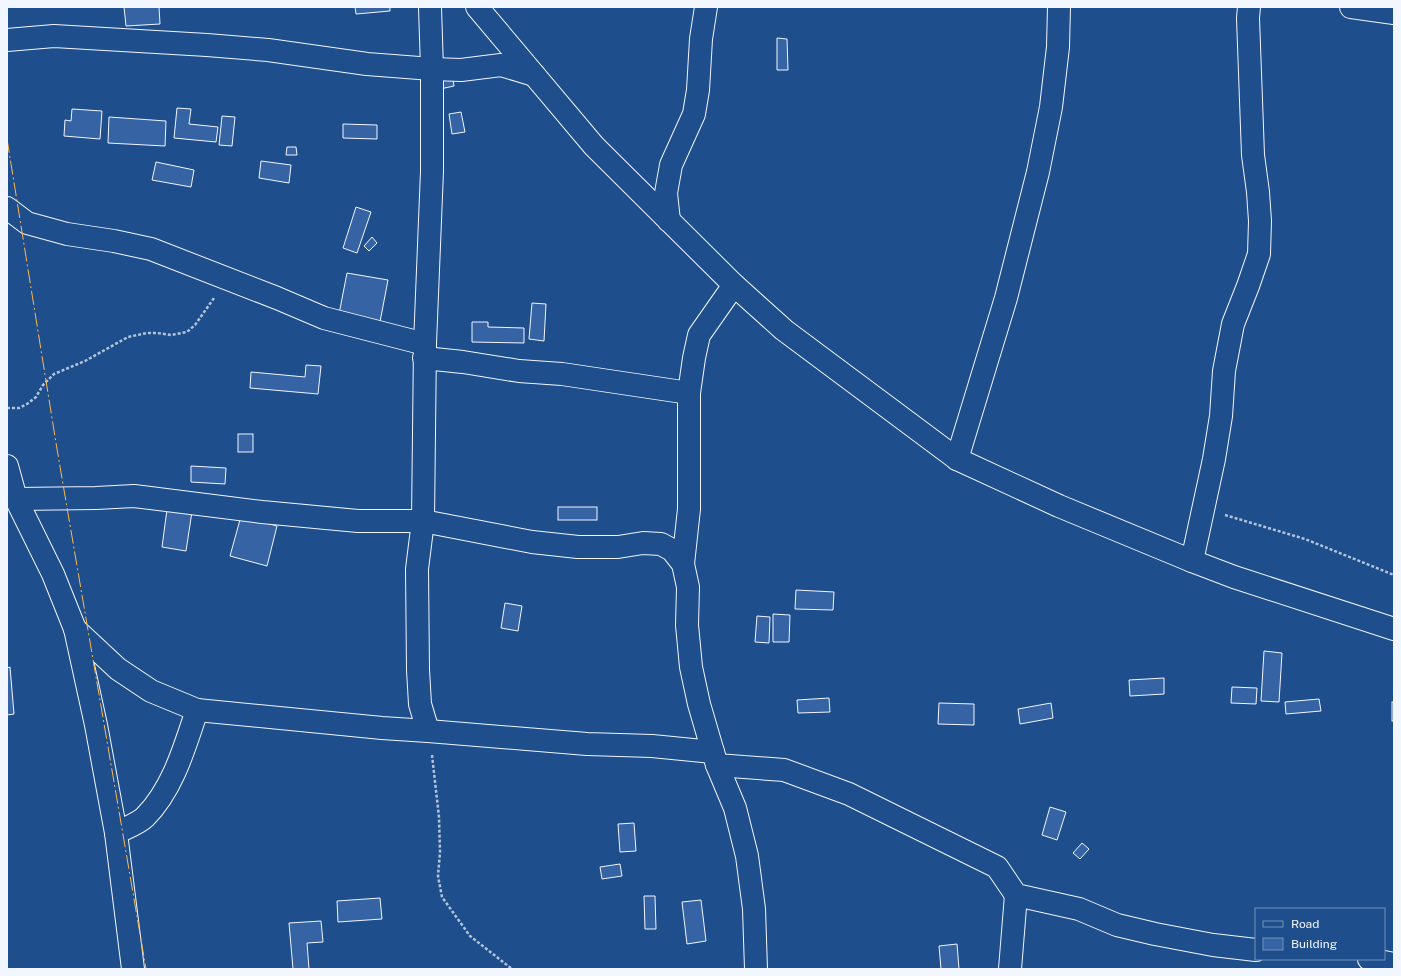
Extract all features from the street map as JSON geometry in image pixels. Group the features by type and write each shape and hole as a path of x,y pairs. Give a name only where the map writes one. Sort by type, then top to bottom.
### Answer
{"street":[{"path":"428,731 420,704 418,670 417,569 423,521 425,351 432,171 432,69 430,7"},
{"path":"477,7 594,146 734,285 784,330 957,458 1059,506 1192,562 1394,629"},
{"path":"668,221 666,193 671,165 694,114 698,90 701,39 706,7"},
{"path":"957,458 1006,298 1038,172 1051,107 1058,48 1059,7"},
{"path":"1192,562 1204,509 1221,416 1224,371 1233,324 1259,254 1260,221 1253,155 1248,18 1249,7"},
{"path":"1351,7 1394,13"},
{"path":"7,40 54,36 207,45 268,50 367,64 432,69 461,70 501,65 534,76"},
{"path":"7,208 27,223 67,234 114,241 151,250 277,298 324,318 463,362 519,371 562,374 690,393"},
{"path":"734,285 699,336 694,358 690,393 689,509 684,564 688,587 687,625 691,667 699,704 715,759 735,808 747,856 754,909 756,969"},
{"path":"7,466 16,499 53,574 75,629 96,725 116,833 133,969"},
{"path":"16,499 134,496 262,512 358,521 423,521 532,542 578,547 618,547 643,543 661,544 672,550 684,564"},
{"path":"75,629 118,669 151,692 197,710 382,728 587,744 652,746 715,759 784,770 849,794 997,867 1016,895 1010,969"},
{"path":"116,833 144,818 159,800 183,750 197,710"},
{"path":"1016,895 1079,909 1117,924 1156,934 1212,945 1255,950"},
{"path":"1374,960 1394,964"}],"path":[{"path":"7,408 19,408 27,404 36,397 43,386 54,374 91,358 128,337 157,332 171,335 187,332 195,325 213,300 223,277"},
{"path":"1204,509 1305,539 1394,575"},
{"path":"428,731 439,816 440,852 438,876 442,896 470,936 512,969"}],"building":[{"path":"124,7 159,7 160,24 126,26"},
{"path":"355,7 390,7 390,11 356,14"},
{"path":"777,38 787,39 788,70 777,70"},
{"path":"452,74 454,86 440,89 437,77"},
{"path":"177,108 191,109 189,124 218,127 216,142 174,138"},
{"path":"72,109 102,111 100,139 64,136 65,120 71,121"},
{"path":"461,112 465,132 452,134 449,114"},
{"path":"222,116 235,117 232,146 219,145"},
{"path":"109,117 166,121 165,146 108,143"},
{"path":"343,124 377,125 377,139 343,138"},
{"path":"287,147 296,147 297,155 286,155"},
{"path":"261,161 291,165 289,183 259,178"},
{"path":"156,162 194,170 191,187 152,180"},
{"path":"356,207 371,212 357,253 343,248"},
{"path":"372,237 377,243 369,251 364,246"},
{"path":"347,273 388,280 380,322 339,314"},
{"path":"532,303 546,304 544,341 529,339"},
{"path":"472,322 488,322 488,327 524,328 524,343 472,342"},
{"path":"306,365 321,366 318,394 250,388 251,372 305,377"},
{"path":"238,434 253,434 253,452 238,452"},
{"path":"191,466 226,468 225,484 191,482"},
{"path":"168,502 193,505 186,551 162,547"},
{"path":"558,507 597,507 597,520 558,520"},
{"path":"241,516 277,526 267,566 230,556"},
{"path":"796,590 834,592 833,610 795,609"},
{"path":"505,603 522,606 518,631 501,628"},
{"path":"773,614 790,615 789,642 773,642"},
{"path":"757,616 770,617 769,643 755,642"},
{"path":"1264,651 1282,653 1279,702 1261,701"},
{"path":"10,667 14,714 7,715 7,668"},
{"path":"1164,678 1164,694 1130,696 1129,680"},
{"path":"1232,687 1257,688 1256,704 1231,703"},
{"path":"829,698 830,712 798,713 797,700"},
{"path":"1319,699 1321,711 1286,714 1285,702"},
{"path":"1392,702 1394,702 1394,721 1392,721"},
{"path":"939,703 974,704 974,725 938,724"},
{"path":"1051,703 1053,718 1020,724 1018,709"},
{"path":"1050,807 1066,812 1057,840 1042,835"},
{"path":"634,823 636,851 620,852 618,824"},
{"path":"1082,843 1089,849 1080,859 1073,853"},
{"path":"620,864 622,876 602,879 600,867"},
{"path":"644,896 655,896 656,929 645,929"},
{"path":"380,898 382,919 338,922 337,901"},
{"path":"701,900 706,941 687,944 682,902"},
{"path":"321,921 323,942 307,943 309,969 293,969 289,923"},
{"path":"957,944 959,969 941,969 939,946"}],"power":[{"path":"7,139 57,449 146,969"}]}
